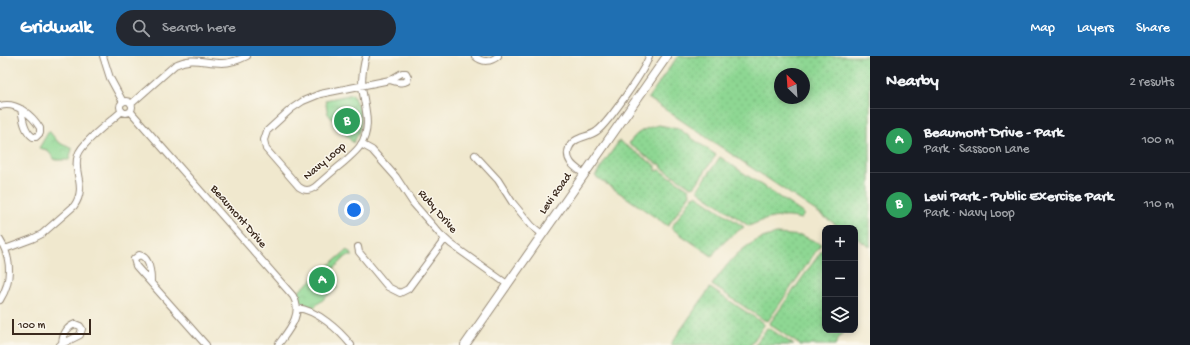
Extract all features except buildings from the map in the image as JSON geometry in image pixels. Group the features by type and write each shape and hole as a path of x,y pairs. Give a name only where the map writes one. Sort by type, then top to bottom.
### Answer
{"main road":[{"name":"Levi Road","path":"465,345 667,56"}],"street":[{"path":"103,56 110,78 123,102"},
{"path":"131,104 175,65 189,59 197,58 224,63 247,56"},
{"name":"Navy Loop","path":"362,85 320,94 303,101 291,109 267,131 264,140 268,152 298,187 308,190 315,187 355,152 361,144 367,123 362,85 366,56"},
{"path":"475,56 481,61 493,60 498,56"},
{"path":"584,174 569,160 569,147 573,141 593,134 604,124 640,74 649,56"},
{"path":"362,85 390,80"},
{"path":"123,102 127,101 131,104"},
{"path":"122,111 120,107 123,102"},
{"path":"0,106 8,104 21,109"},
{"path":"122,111 127,113 131,112 131,104"},
{"path":"5,249 37,237 45,232 74,206 78,201 81,190 77,161 80,150 122,111"},
{"name":"Beaumont Drive","path":"131,112 288,290 296,300 297,308"},
{"name":"Ruby Drive","path":"361,144 372,150 396,177 413,203 445,239 507,284"},
{"path":"476,155 498,180 512,202 532,226 542,234"},
{"path":"358,247 359,252 388,287 400,292 408,289 445,239"},
{"path":"0,240 5,249 9,278 0,300"},
{"path":"151,282 206,345"},
{"path":"278,345 294,322 297,308 312,312 337,330 351,345"}],"green space":[{"path":"678,56 870,56 870,247 858,239 858,225 837,225 648,98"},
{"path":"353,94 359,109 361,122 359,131 353,143 328,114 325,100"},
{"path":"659,125 679,129 716,155 695,186 691,187 662,168 661,164 657,164 629,144 634,136 641,131"},
{"path":"49,131 58,142 72,149 69,160 55,160 47,150 39,148"},
{"path":"619,141 656,166 656,171 660,170 689,189 690,194 668,226 595,176"},
{"path":"720,157 804,214 801,219 781,217 762,221 749,226 700,192 698,189"},
{"path":"696,195 744,227 726,240 712,256 671,228 693,196"},
{"path":"777,234 803,236 821,244 768,321 764,320 712,285 725,267 739,252 756,241"},
{"path":"347,250 353,256 347,256 328,274 338,287 313,308 301,305 296,295 299,291"},
{"path":"822,250 822,333 842,333 835,345 800,345 772,326 770,323"},
{"path":"710,288 763,323 764,325 751,345 670,345"},
{"path":"767,328 770,329 794,345 755,345"}],"place":[{"name":"Levi Park - Public Exercise Park","path":"347,121"},
{"name":"Beaumont Drive - Park","path":"322,280"}]}
